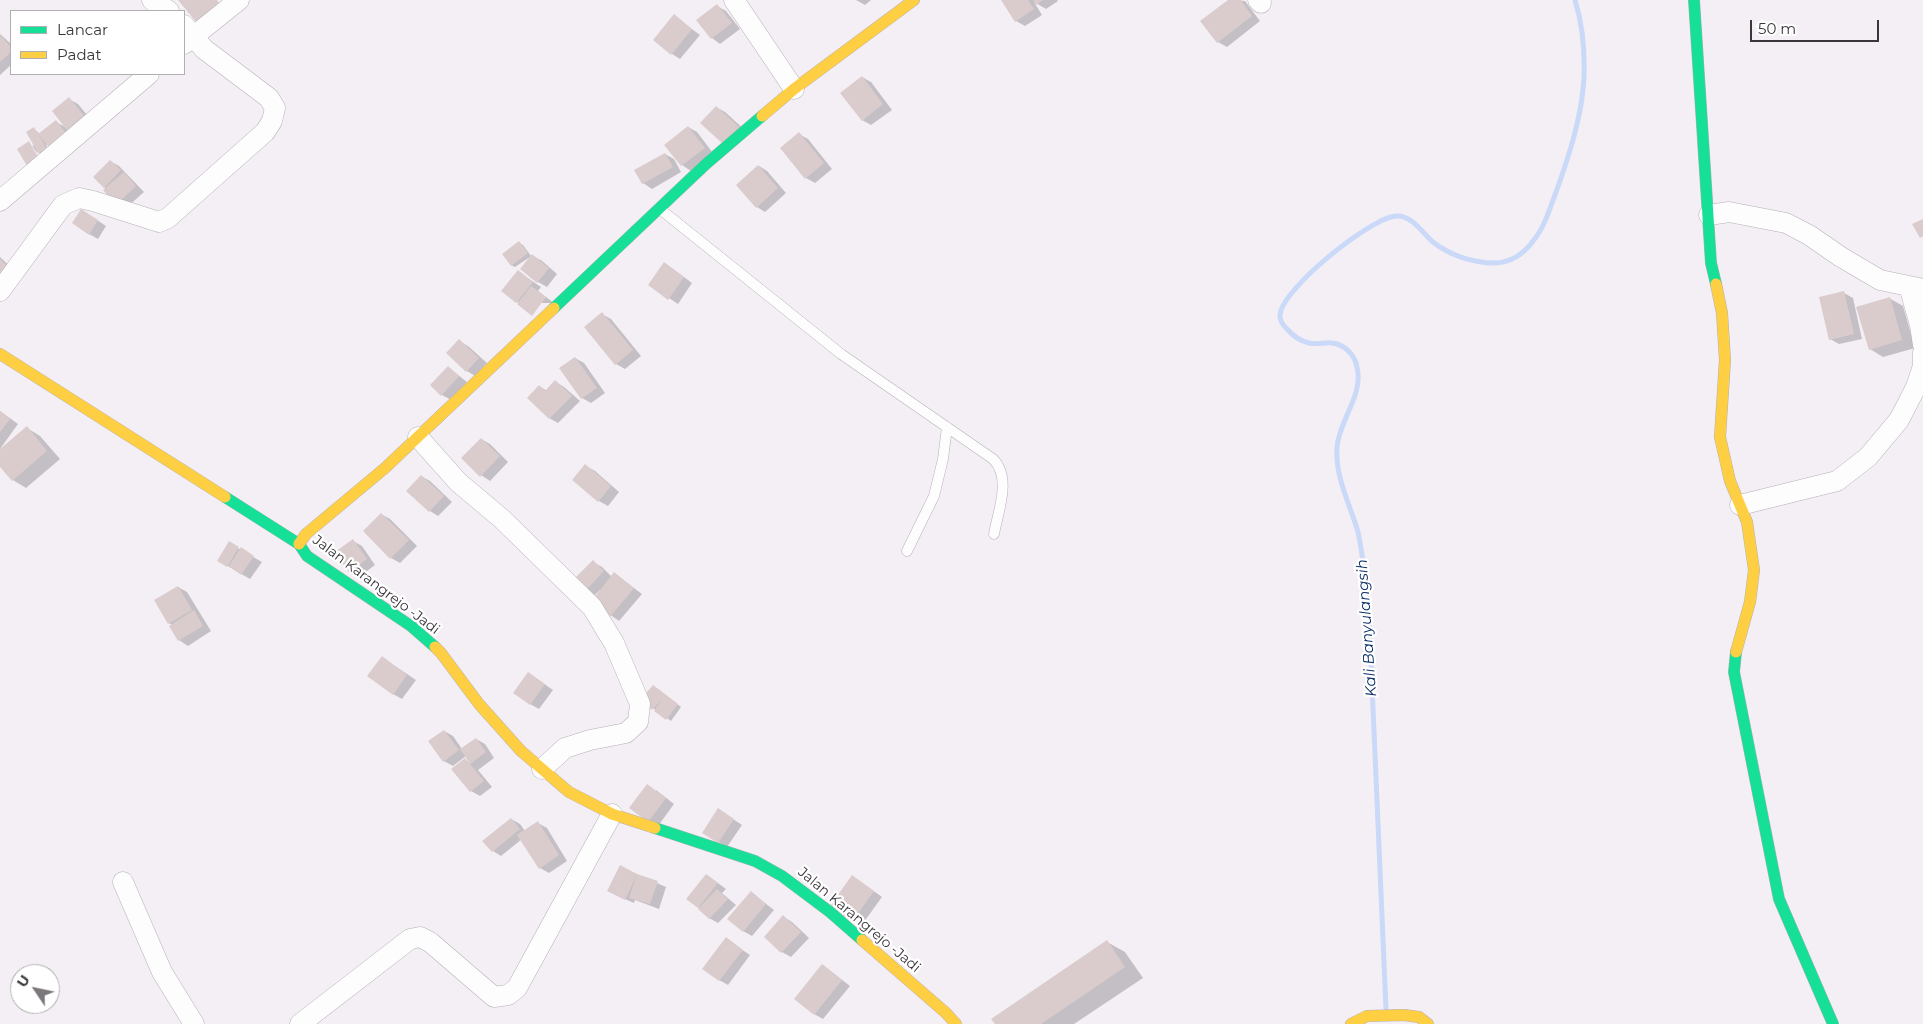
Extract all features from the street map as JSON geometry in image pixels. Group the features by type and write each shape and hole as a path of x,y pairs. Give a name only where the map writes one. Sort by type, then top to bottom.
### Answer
{"street":[{"path":"152,0 167,10"},
{"path":"0,291 64,205 79,198 159,222 168,218 265,132 272,120 275,108 270,98 187,35 239,0"},
{"path":"734,0 794,89"},
{"path":"298,544 306,534 385,468 706,164 794,89 914,0"},
{"path":"1694,0 1711,263 1722,313 1725,360 1720,438 1730,480 1747,522 1754,570 1750,602 1737,646 1734,672 1779,899 1833,1024"},
{"path":"0,200 148,75"},
{"path":"1709,216 1729,212 1786,223 1809,235 1880,280 1916,288 1923,345"},
{"path":"1740,504 1838,481 1868,457 1899,420 1916,387 1923,366 1923,352"},
{"name":"Jalan Karangrejo -Jadi","path":"0,354 298,544 307,556 411,626 441,654 479,704 521,751 569,792 612,814 727,850 756,861 782,876 830,912 946,1013 956,1024"},
{"path":"418,437 458,482 502,519 592,607 614,643 640,704 638,722 626,733 590,740 565,748 542,769"},
{"path":"300,1024 410,939 420,936 430,942 494,997 508,995 516,988 612,814"},
{"path":"123,882 162,972 194,1024"},
{"path":"1351,1024 1367,1016 1404,1015 1419,1017 1428,1024"}],"lane":[{"path":"659,209 841,354 993,459 1002,471 1003,488 994,534"},
{"path":"908,551 934,496 943,459 947,427"}],"building":[{"path":"178,0 217,0 220,4 197,23"},
{"path":"1001,0 1028,0 1034,9 1015,22"},
{"path":"1033,0 1043,0 1036,5"},
{"path":"1228,0 1241,0 1252,16 1217,43 1200,21"},
{"path":"717,4 732,23 711,39 696,20"},
{"path":"674,14 692,29 671,55 653,40"},
{"path":"0,35 10,46 10,53 0,62"},
{"path":"862,76 883,104 862,121 840,93"},
{"path":"69,97 88,121 70,134 52,111"},
{"path":"716,106 739,127 723,144 700,123"},
{"path":"56,120 68,136 51,150 38,134"},
{"path":"688,126 705,148 681,166 664,145"},
{"path":"34,127 47,149 38,153 26,132"},
{"path":"799,132 824,163 805,179 780,148"},
{"path":"29,141 39,159 27,166 17,149"},
{"path":"665,153 673,167 642,184 634,170"},
{"path":"110,160 121,170 104,188 93,177"},
{"path":"758,165 778,188 756,208 736,185"},
{"path":"124,172 136,186 116,205 103,190"},
{"path":"81,209 98,220 89,235 72,223"},
{"path":"1923,219 1923,236 1920,238 1912,224"},
{"path":"519,241 528,253 511,266 502,254"},
{"path":"532,254 549,268 537,283 520,269"},
{"path":"0,259 11,270 0,281"},
{"path":"664,262 684,277 668,300 648,285"},
{"path":"518,270 533,282 516,303 501,291"},
{"path":"531,286 546,297 532,316 517,304"},
{"path":"1844,291 1854,334 1829,340 1819,297"},
{"path":"1890,297 1902,340 1869,350 1856,307"},
{"path":"602,312 633,350 615,365 584,327"},
{"path":"459,339 479,358 466,372 446,353"},
{"path":"575,357 597,388 581,399 559,368"},
{"path":"448,366 459,376 441,396 430,385"},
{"path":"555,380 572,396 549,419 527,398 539,385 545,391"},
{"path":"0,411 10,419 0,432"},
{"path":"27,426 47,451 12,481 0,467 0,449"},
{"path":"481,438 500,456 480,477 461,458"},
{"path":"585,464 611,486 598,502 572,480"},
{"path":"421,475 444,496 429,512 406,491"},
{"path":"381,513 409,540 390,559 363,531"},
{"path":"353,539 367,559 349,573 335,552"},
{"path":"229,541 239,547 227,567 217,561"},
{"path":"241,547 254,556 241,575 229,566"},
{"path":"593,560 604,571 584,592 573,580"},
{"path":"614,572 634,588 610,617 591,602"},
{"path":"178,586 192,610 168,624 154,600"},
{"path":"194,610 203,626 178,641 169,626"},
{"path":"382,656 407,675 393,695 367,676"},
{"path":"528,672 545,684 530,705 513,693"},
{"path":"653,685 678,704 666,720 654,711 662,699 652,710 640,700"},
{"path":"444,730 459,750 443,762 428,741"},
{"path":"476,738 486,752 470,764 460,749"},
{"path":"465,758 484,781 470,792 451,769"},
{"path":"647,784 666,798 648,822 629,808"},
{"path":"718,808 734,819 718,843 702,833"},
{"path":"511,818 520,829 492,852 482,841"},
{"path":"538,821 559,855 539,869 517,835"},
{"path":"620,865 637,874 625,900 607,891"},
{"path":"637,874 658,881 650,904 629,898"},
{"path":"706,874 718,883 698,908 686,899"},
{"path":"852,875 874,891 852,922 830,906"},
{"path":"717,889 728,899 709,919 698,909"},
{"path":"751,891 766,904 743,932 727,919"},
{"path":"783,915 801,932 781,953 764,937"},
{"path":"726,937 743,950 719,981 702,969"},
{"path":"1107,940 1125,967 1041,1024 995,1024 991,1019"},
{"path":"822,964 842,980 814,1015 794,999"}],"waterway":[{"name":"Kali Banyulangsih","path":"1386,1009 1369,615 1358,532 1344,491 1337,458 1339,437 1357,388 1357,367 1354,358 1341,345 1332,343 1312,344 1302,341 1285,327 1280,316 1284,305 1294,290 1310,273 1349,241 1385,219 1397,216 1408,219 1439,247 1478,262 1500,263 1516,257 1529,246 1540,231 1551,207 1569,152 1583,93 1584,48 1582,29 1575,0"}],"traffic: fast":[{"path":"1694,0 1711,263 1716,284"},
{"path":"554,308 706,164 762,116"},
{"path":"225,497 299,544 307,556 411,626 435,647"},
{"path":"1736,652 1734,672 1779,899 1833,1024"},
{"path":"655,828 755,861 782,876 830,912 862,940"}],"traffic: slow":[{"path":"762,116 794,89 914,0"},
{"path":"1716,284 1722,313 1725,360 1720,437 1730,481 1747,522 1754,570 1750,602 1736,652"},
{"path":"299,544 306,534 385,468 554,308"},
{"path":"0,354 225,497"},
{"path":"435,647 479,704 521,751 569,792 612,814 655,828"},
{"path":"862,940 946,1013 956,1024"},
{"path":"1351,1024 1367,1016 1404,1015 1419,1017 1428,1024"}]}
